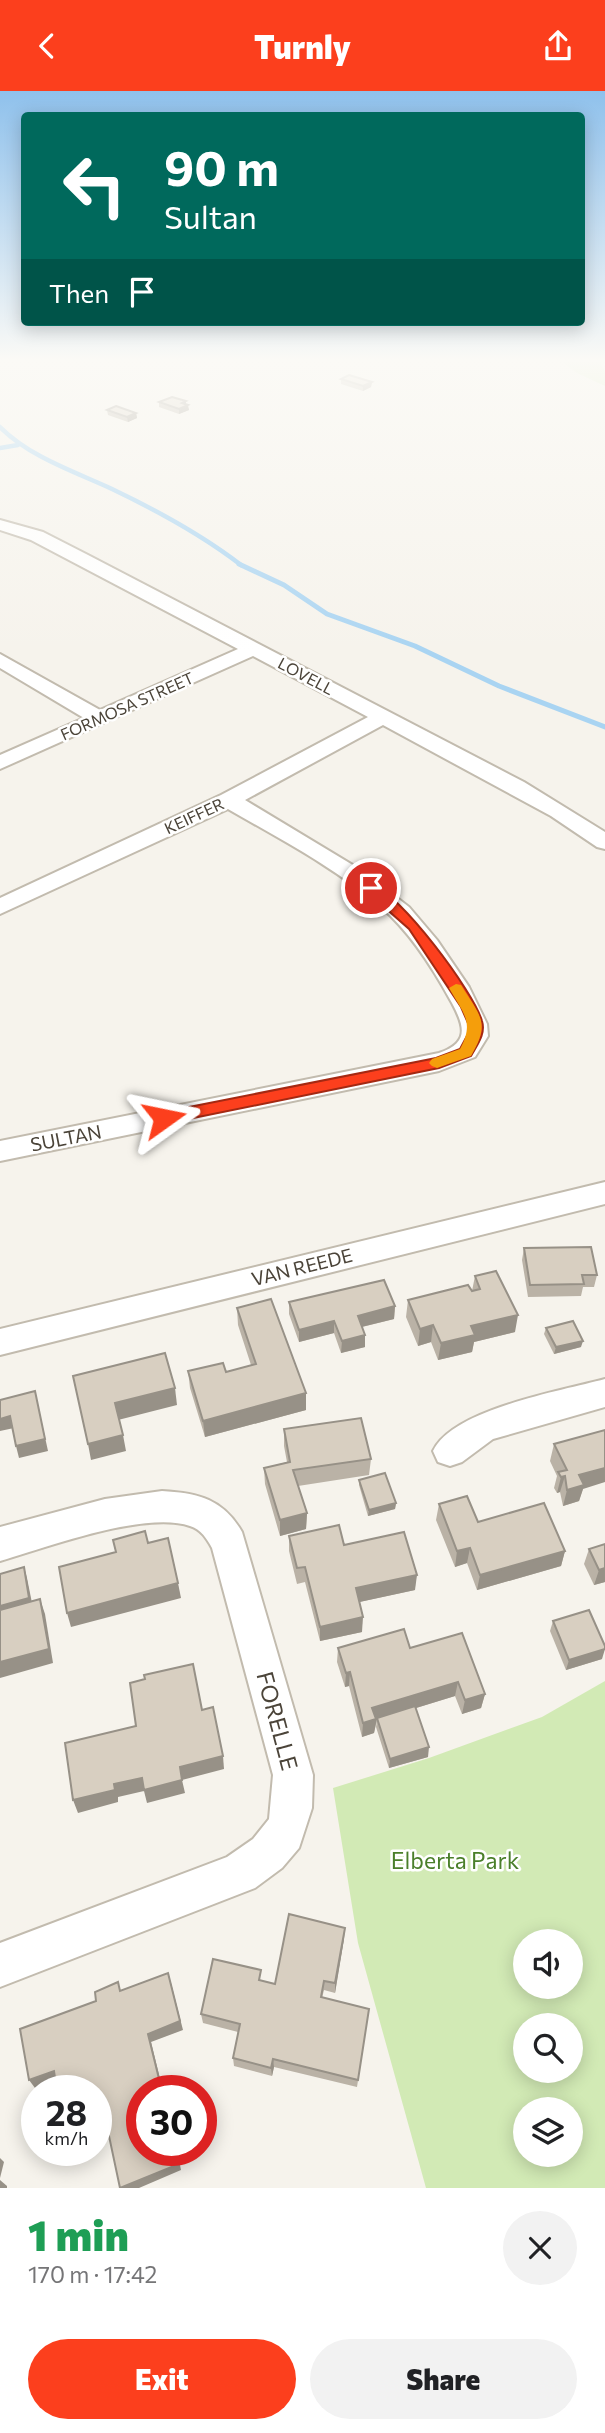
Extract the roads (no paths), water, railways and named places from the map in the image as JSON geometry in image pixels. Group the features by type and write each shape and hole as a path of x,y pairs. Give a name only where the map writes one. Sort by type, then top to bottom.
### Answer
{"street":[{"name":"LOVELL","path":"0,525 37,536 384,717 559,811 605,842"},
{"name":"FORMOSA STREET","path":"0,762 253,649"},
{"path":"0,660 99,718"},
{"name":"KEIFFER","path":"0,907 229,800 384,717"},
{"name":"SULTAN","path":"0,1151 439,1062 466,1052 472,1043 476,1023 468,1006 414,926 394,906 371,888 229,800"},
{"name":"VAN REEDE","path":"0,1342 605,1193"},
{"path":"450,1451 483,1427 605,1394"},
{"name":"FORELLE","path":"0,1545 143,1507 167,1505 189,1508 206,1515 220,1528 229,1544 293,1776 295,1805 290,1822 276,1845 258,1862 240,1873 0,1965"}],"waterway":[{"path":"42,457 162,514 211,543 241,565"},
{"path":"241,565 284,585 327,614 415,646 499,686 605,727"}],"park label":[{"name":"Elberta Park","path":"455,1861"}]}
